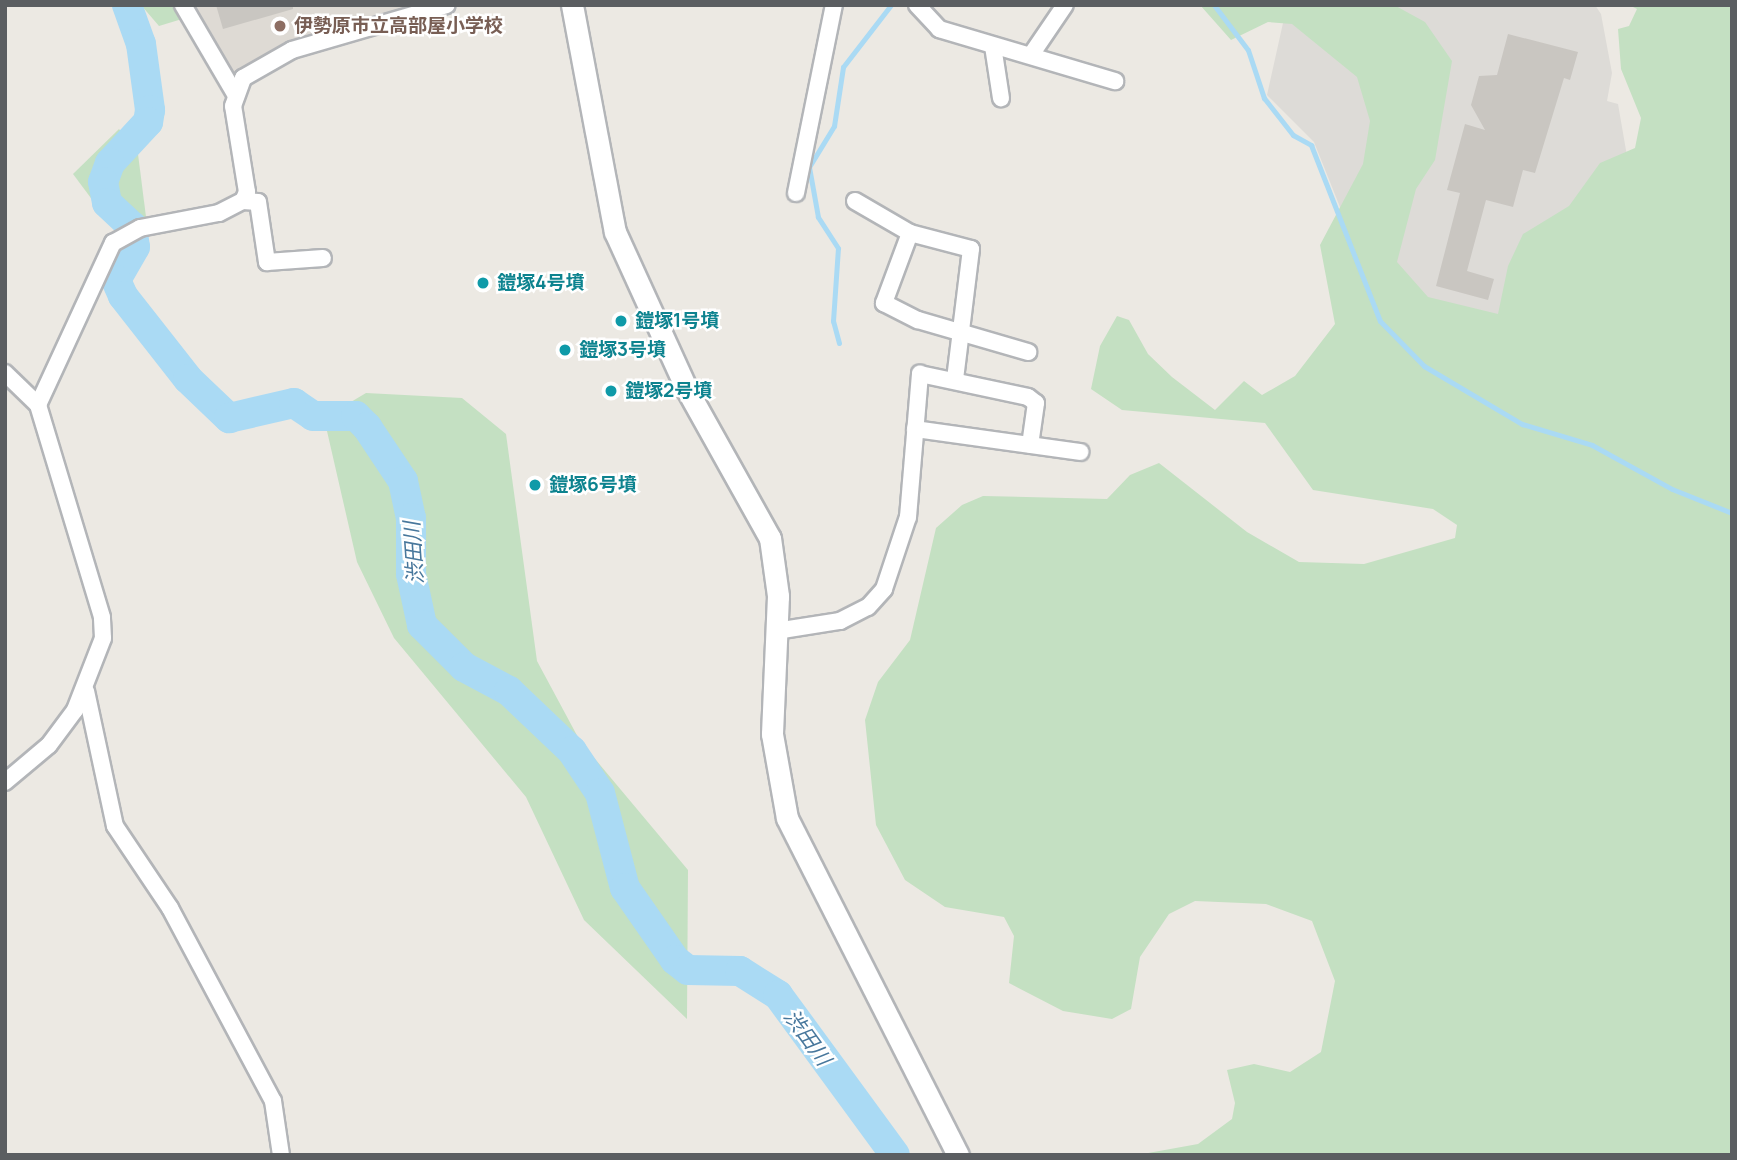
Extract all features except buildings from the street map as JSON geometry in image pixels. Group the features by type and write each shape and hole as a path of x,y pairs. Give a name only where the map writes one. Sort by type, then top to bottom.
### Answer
{"street":[{"path":"183,5 235,93 243,201"},
{"path":"235,93 243,78 292,50 447,5"},
{"path":"572,5 615,232 686,388 766,528 778,579 772,734 787,818 958,1155"},
{"path":"796,193 834,5"},
{"path":"917,5 931,26 1115,81"},
{"path":"1031,55 1065,5"},
{"path":"993,46 1001,98"},
{"path":"38,405 113,243 132,231 219,213 243,201 258,202 267,262 300,267 323,258"},
{"path":"855,201 910,233 971,249 956,379"},
{"path":"910,233 884,303 1028,352"},
{"path":"5,373 38,405 102,617 103,638 86,691 49,744 5,782"},
{"path":"776,631 840,621 878,598 908,517 920,374 956,379 1036,402 1030,445"},
{"path":"915,429 1080,452"},
{"path":"86,691 115,826 170,908 273,1101 281,1155"}],"shaded area":[{"name":"伊勢原市立高部屋小学校","path":"193,5 424,5 285,47 234,75"},
{"path":"1287,5 1595,5 1601,14 1612,73 1607,101 1618,104 1627,156 1494,337 1382,312 1314,142 1267,95"}],"green space":[{"path":"141,5 173,5 182,19 159,26"},
{"path":"1200,5 1394,5 1425,22 1452,61 1435,160 1416,189 1397,262 1428,297 1498,314 1508,266 1523,234 1569,206 1600,163 1635,148 1641,118 1621,69 1618,29 1629,26 1637,9 1629,5 1732,5 1732,1155 1137,1155 1198,1144 1232,1119 1235,1103 1227,1070 1254,1064 1290,1072 1321,1052 1335,981 1312,921 1266,904 1195,901 1169,914 1140,957 1131,1009 1112,1019 1063,1011 1009,983 1014,936 1004,917 945,907 905,880 876,825 865,720 878,682 910,640 936,528 962,505 983,496 1107,499 1130,475 1159,463 1247,532 1299,562 1364,564 1455,538 1457,525 1433,509 1313,490 1265,423 1122,410 1091,389 1100,346 1117,316 1129,320 1148,354 1172,377 1215,410 1244,381 1262,395 1295,376 1335,324 1320,245 1363,164 1370,121 1357,77 1292,24 1268,22 1231,40"},
{"path":"119,129 138,154 146,217 111,225 73,174"},
{"path":"366,393 462,398 506,434 537,661 580,741 688,870 687,1019 584,920 526,797 394,638 357,562 324,418"}],"waterway":[{"name":"渋田川","path":"127,5 141,44 150,110 148,122 110,163 103,182 107,203 132,226 135,247 116,280 123,296 188,379 229,418 294,403 313,416 356,416 367,427 403,481 411,518 411,574 422,625 464,667 509,691 572,751 600,793 625,888 675,960 688,970 740,971 778,995 895,1155"},
{"path":"839,343 833,321 838,248 818,217 809,167 834,126 843,67 891,5"},
{"path":"1214,5 1248,50 1264,98 1293,135 1311,145 1380,321 1424,366 1522,424 1592,445 1672,489 1732,513"}],"place":[{"name":"伊勢原市立高部屋小学校","path":"280,26"},
{"name":"鎧塚4号墳","path":"483,283"},
{"name":"鎧塚1号墳","path":"621,321"},
{"name":"鎧塚3号墳","path":"565,350"},
{"name":"鎧塚2号墳","path":"611,391"},
{"name":"鎧塚6号墳","path":"535,485"}]}
